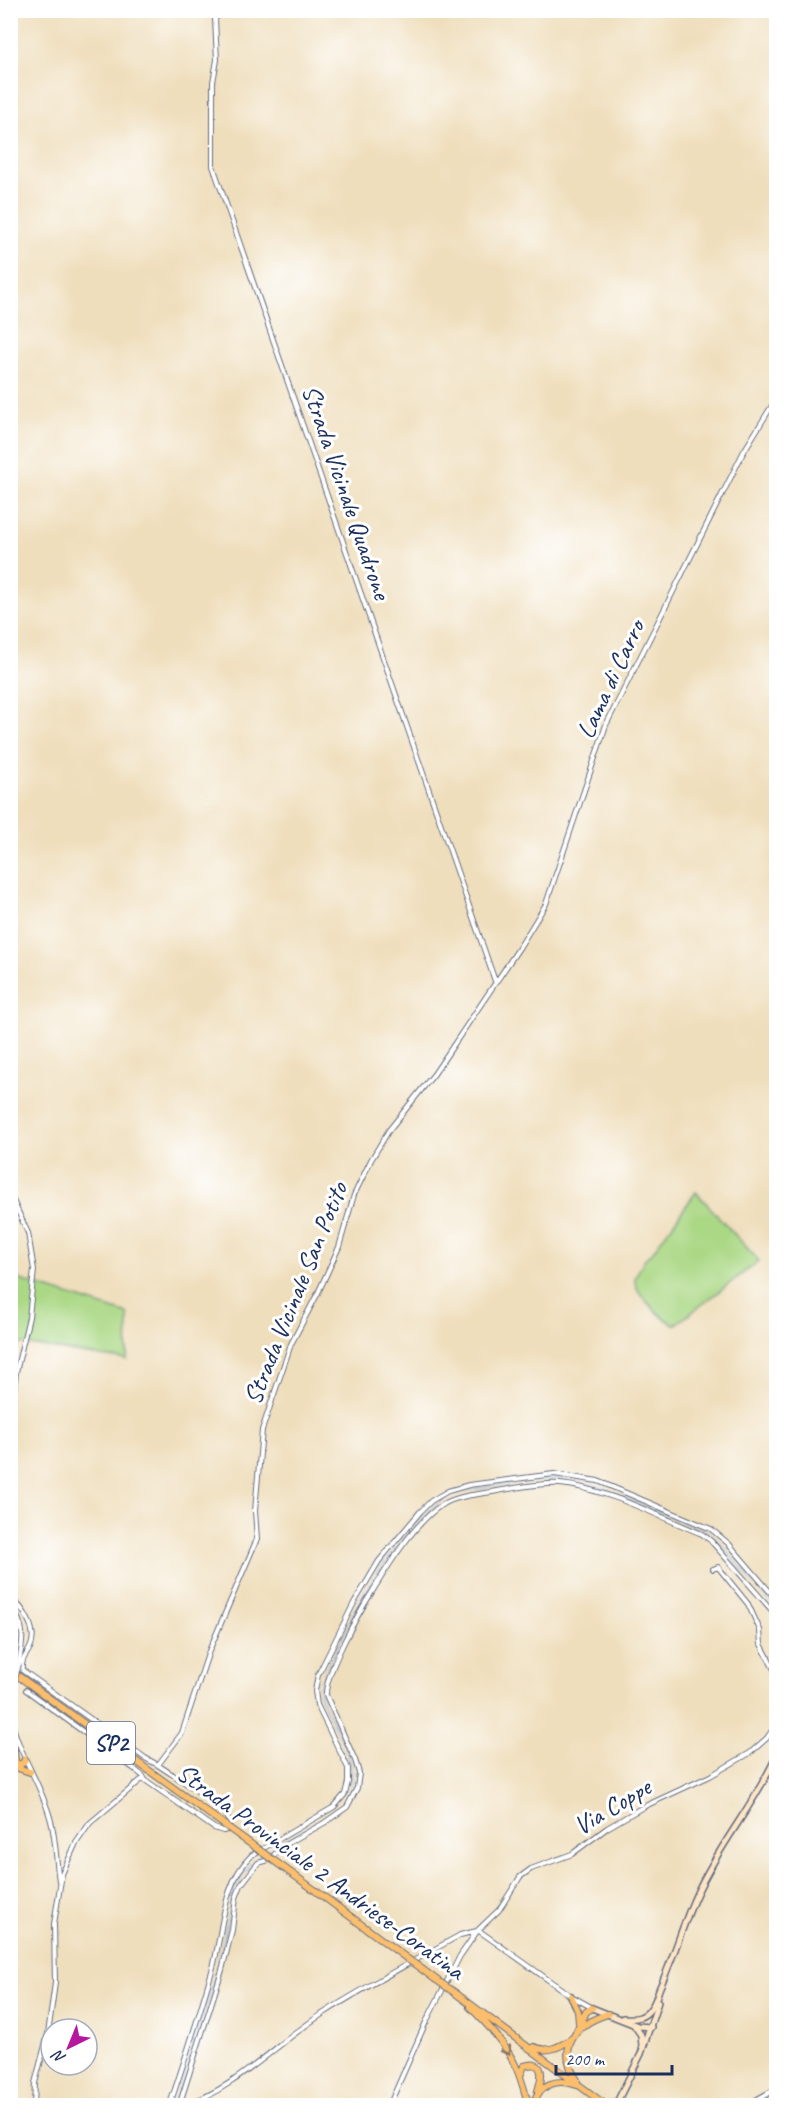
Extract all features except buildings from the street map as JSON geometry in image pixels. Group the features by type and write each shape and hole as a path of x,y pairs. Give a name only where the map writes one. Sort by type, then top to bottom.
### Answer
{"main road":[{"name":"Strada Provinciale 2 Andriese-Coratina","path":"10,1670 316,1891 606,2105"},
{"path":"10,1731 15,1741 14,1754 18,1768 30,1772"},
{"path":"633,2021 650,2010 697,1893 720,1848 766,1779 777,1757"},
{"path":"17,1765 23,1763 25,1759"},
{"path":"615,2106 641,2054 665,1977"},
{"path":"454,1992 496,2035 508,2052 531,2106"},
{"path":"571,1996 578,2011 579,2024"},
{"path":"592,2008 633,2021 638,2026 651,2027"},
{"path":"515,2037 538,2049 550,2050 561,2047 586,2023 592,2008"},
{"path":"583,2088 571,2070 568,2058 579,2024 586,2012 592,2008"},
{"path":"586,2023 608,2014"},
{"path":"633,2021 641,2035 641,2054"},
{"path":"520,2076 524,2066 532,2064 542,2071 543,2077 531,2106"},
{"path":"538,2092 552,2082 562,2081 583,2088"}],"street":[{"name":"Strada Vicinale Quadrone","path":"223,10 215,19 217,60 213,82 213,166 495,981"},
{"name":"Lama di Carro","path":"495,981 546,904 606,725 744,451 777,399"},
{"name":"Strada Vicinale San Potito","path":"158,1765 182,1733 209,1651 257,1539 255,1511 262,1430 291,1344 339,1247 354,1195 389,1130 435,1074 495,981"},
{"path":"10,1194 27,1233 34,1270 29,1317 16,1372 10,1432"},
{"path":"174,2105 193,2030 213,1968 230,1886 246,1861 273,1841 334,1807 345,1794 349,1776 342,1753 317,1705 315,1691 318,1675 354,1602 379,1561 431,1501 448,1491 469,1485 555,1474 598,1481 711,1529 729,1544 777,1599"},
{"path":"174,2105 202,2032 222,1970 236,1898 241,1885 258,1863 269,1860 282,1846 339,1814 347,1807 357,1788 359,1773 351,1749 326,1695 326,1686 360,1611 388,1566 435,1510 446,1502 471,1495 530,1486 559,1484 591,1489 702,1534 711,1541 777,1615"},
{"path":"469,1485 471,1495"},
{"path":"645,1511 649,1502"},
{"path":"379,1561 388,1566"},
{"path":"713,1569 718,1567 748,1604 760,1630 761,1644 777,1673"},
{"path":"745,1578 752,1571"},
{"path":"10,1597 17,1602 30,1624 32,1633 32,1642 23,1658 22,1670 145,1758 210,1800 229,1818 230,1825 227,1830 219,1830 207,1824 26,1690"},
{"path":"10,1606 20,1620 23,1631 19,1664 10,1702"},
{"path":"330,1649 339,1655"},
{"path":"10,1713 25,1759 51,1821 59,1885 54,1924 55,1983 48,2034 35,2083 34,2106"},
{"name":"Via Coppe","path":"478,1930 499,1910 515,1883 525,1872 572,1854 607,1828 643,1807 710,1776 750,1753 767,1738 777,1725"},
{"path":"342,1753 351,1749"},
{"path":"59,1885 73,1850 90,1823 141,1780 145,1780"},
{"path":"296,1828 300,1836"},
{"path":"221,1930 231,1932"},
{"path":"478,1930 571,1996 592,2008"},
{"path":"174,2105 203,2098 232,2081 324,2013 460,1935 478,1930"},
{"path":"389,2106 426,2022 460,1956 478,1930"},
{"path":"193,2030 202,2032"},
{"path":"746,2106 777,2089"}],"green space":[{"path":"696,1192 759,1261 675,1325 663,1317 644,1298 635,1278 647,1256 651,1254"},
{"path":"11,1277 128,1314 127,1360 16,1343 11,1378"}],"waterway":[{"path":"267,1852 335,1811 346,1799 351,1785 352,1771 343,1742 321,1700 319,1688 321,1681 360,1600 381,1568 421,1519 442,1499 462,1491 526,1481 556,1479 579,1482 607,1490 706,1531 715,1538 776,1608"},
{"path":"174,2106 218,1969 234,1889 243,1874 263,1854"}]}
